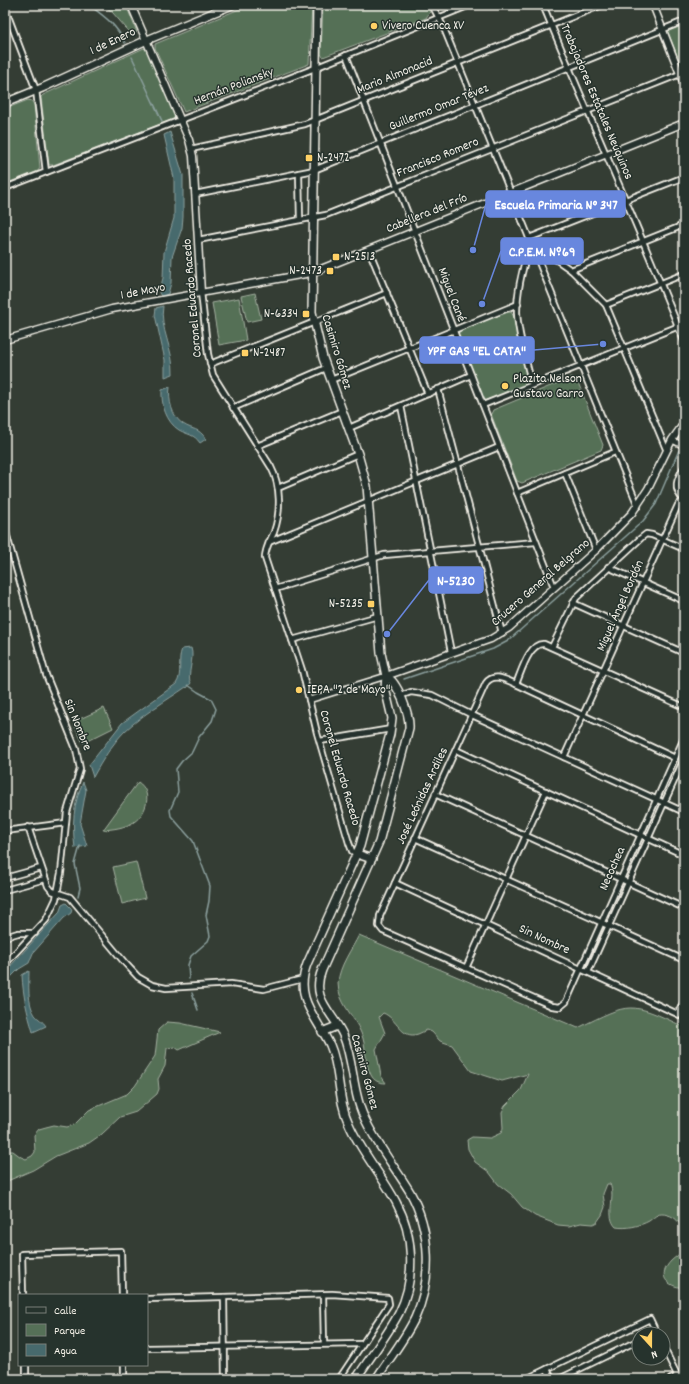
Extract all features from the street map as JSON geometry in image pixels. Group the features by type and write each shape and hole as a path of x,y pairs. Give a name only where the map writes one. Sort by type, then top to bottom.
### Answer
{"main road":[{"name":"1 de Enero","path":"5,103 147,40 232,5"},
{"name":"Casimiro Gómez","path":"317,5 314,68 315,121 311,299 313,323 330,380 349,428 366,478 382,659 386,676 385,688 392,718 391,728 366,827 357,854 307,964 303,979 306,1002 333,1054 343,1105 348,1122 399,1207 406,1225 410,1249 409,1280 400,1311 356,1379"},
{"name":"Casimiro Gómez","path":"376,1379 417,1313 426,1279 426,1242 420,1215 412,1197 369,1127 361,1111 348,1051 337,1026 318,991 319,977 372,859 382,833 409,728 409,720 400,696 394,683 386,676"},
{"path":"357,854 372,859"},
{"path":"322,1032 337,1026"}],"street":[{"name":"Coronel Eduardo Racedo","path":"131,5 181,120 191,149 201,292 210,364 216,380 274,472 278,488 277,520 266,550 265,558 292,640 349,843 352,851 357,854"},
{"path":"432,5 439,18 493,148 638,506"},
{"name":"Hernán Poliansky","path":"5,188 314,68 470,5"},
{"name":"Trabajadores Estatales Neuquinos","path":"543,5 605,154 644,241 684,341"},
{"name":"Mario Almonacid","path":"191,149 300,126 315,121 602,5"},
{"path":"653,5 684,84"},
{"path":"5,8 36,90 46,172"},
{"name":"Guillermo Omar Tévez","path":"195,194 314,170 684,21"},
{"name":"Miguel Cané","path":"346,55 554,587"},
{"name":"Francisco Romero","path":"198,240 330,213 680,74"},
{"name":"Cabellera del Frío","path":"312,273 684,123"},
{"path":"300,173 300,220"},
{"path":"530,240 684,176"},
{"path":"571,270 684,225"},
{"path":"530,240 571,270 606,305 666,449"},
{"path":"530,240 522,274 518,304 519,328 532,386"},
{"path":"368,250 428,394"},
{"name":"1 de Mayo","path":"5,340 101,312 201,292 312,273"},
{"path":"606,305 684,274"},
{"path":"210,364 386,293"},
{"path":"330,380 518,304"},
{"path":"483,405 684,324"},
{"path":"233,408 326,368"},
{"path":"349,428 471,375"},
{"path":"438,389 502,633"},
{"path":"401,406 451,652"},
{"path":"257,446 342,411"},
{"name":"Crucero General Belgrano","path":"309,700 386,676 491,639 502,633 596,550 638,506 648,489 666,449 684,423"},
{"path":"672,440 684,446"},
{"path":"269,542 499,447"},
{"path":"517,493 616,452"},
{"path":"278,488 358,454"},
{"name":"Miguel Ángel Bordón","path":"564,758 678,506 684,500 677,492 676,488 678,477 684,467"},
{"path":"565,473 596,550"},
{"name":"Sin Nombre","path":"5,529 46,675 78,756 79,775 70,803 66,823 58,892 46,920 5,964"},
{"path":"552,647 573,603 579,595 646,534 663,539 684,549"},
{"path":"275,589 374,557 389,554 480,548 536,542"},
{"path":"608,567 684,601"},
{"path":"573,603 684,653"},
{"path":"292,640 378,616"},
{"path":"675,758 516,684 532,648 537,644 544,644 684,707"},
{"name":"José Leónidas Ardiles","path":"466,968 384,931 379,926 378,919 486,683 492,677 500,677 516,684"},
{"path":"400,696 411,692 426,693 564,758 684,812"},
{"path":"320,741 391,728"},
{"name":"Necochea","path":"466,968 552,1006 560,1007 566,1002 684,738"},
{"path":"456,750 684,854"},
{"name":"Necochea","path":"588,972 684,761"},
{"path":"466,968 546,791"},
{"path":"435,794 684,908"},
{"path":"5,831 66,823"},
{"path":"28,827 41,868 50,889 70,898 138,977 152,985 166,988 232,984 264,989 303,979"},
{"path":"415,838 684,960"},
{"path":"5,878 41,868"},
{"path":"5,890 45,879"},
{"name":"Sin Nombre","path":"395,883 684,1017"},
{"path":"5,937 18,934 35,933"},
{"path":"678,1014 684,1001"},
{"path":"23,1294 22,1254 121,1251 122,1294"},
{"path":"323,1295 324,1344"},
{"path":"148,1299 323,1295 385,1297 389,1299 389,1304 339,1379"},
{"path":"224,1297 225,1379"},
{"path":"636,1326 650,1319 652,1326"},
{"path":"526,1379 631,1328"},
{"path":"148,1348 362,1344"},
{"path":"559,1379 631,1344"},
{"path":"671,1363 678,1378"},
{"path":"26,1366 26,1379"},
{"path":"124,1366 124,1379"},
{"path":"547,1369 552,1379"},
{"path":"671,1379 678,1378 684,1373"}],"green space":[{"path":"104,5 126,5 137,32 132,35"},
{"path":"249,5 312,5 309,64 184,112 155,48 155,44"},
{"path":"323,5 428,5 430,12 426,18 323,57 321,54"},
{"path":"684,23 684,74 667,30"},
{"path":"144,48 148,52 175,114 174,119 53,165 49,165 41,97"},
{"path":"28,100 32,101 34,105 40,168 38,171 5,184 5,109"},
{"path":"255,293 261,319 247,322 241,296"},
{"path":"239,298 246,340 219,345 212,303"},
{"path":"506,312 511,312 514,317 528,383 525,386 484,401 457,335 461,330"},
{"path":"572,377 577,380 603,445 601,450 522,483 517,481 491,414 493,410"},
{"path":"104,708 113,728 83,743 73,722"},
{"path":"138,782 146,791 147,797 145,808 139,818 126,826 103,830"},
{"path":"136,862 145,898 122,904 113,867"},
{"path":"359,935 578,1028 609,1013 620,1009 630,1008 640,1009 652,1013 684,1027 684,1288 668,1283 664,1276 667,1266 680,1253 683,1245 682,1229 679,1222 675,1218 665,1214 659,1214 649,1221 637,1226 624,1228 616,1227 611,1218 612,1189 610,1184 607,1184 603,1194 605,1207 597,1222 593,1224 581,1223 569,1226 558,1225 535,1216 522,1207 511,1194 498,1184 489,1172 475,1162 468,1149 467,1140 472,1137 490,1138 501,1133 503,1128 502,1112 505,1106 521,1090 528,1074 502,1081 471,1071 452,1045 440,1041 432,1032 427,1030 418,1034 407,1034 392,1019 383,1013 379,1017 385,1033 376,1049 381,1076 386,1083 379,1082 374,1079 367,1065 363,1038 343,1003 338,983 346,958"},
{"path":"167,1022 180,1023 220,1032 179,1050 175,1047 167,1048 165,1066 158,1079 159,1089 157,1094 136,1112 120,1117 102,1134 89,1143 56,1156 33,1170 5,1182 5,1151 13,1151 26,1159 32,1156 35,1152 34,1135 39,1129 54,1125 67,1127 74,1125 89,1110 127,1094 135,1086 155,1056 158,1030"}],"water":[{"path":"170,132 183,175 183,217 182,228 172,257 171,283 168,294 161,296 159,293 163,278 164,252 174,218 174,178 164,135"},
{"path":"163,306 163,322 173,365 173,374 165,377 165,360 155,315 156,308"},
{"path":"170,387 170,403 176,417 183,424 203,435 206,439 200,443 193,436 174,427 168,418 162,401 162,390"},
{"path":"191,648 192,657 189,676 191,683 187,688 186,687 139,719 125,731 112,747 93,777 89,765 122,723 176,684 179,676 182,649"},
{"path":"83,782 86,790 80,824 87,846 75,848 75,806"},
{"path":"66,903 72,909 71,913 64,918 33,953 29,963 19,969 5,983 5,972 59,913 62,905"},
{"path":"29,971 29,994 32,1010 46,1026 33,1032 23,990 22,975"}],"waterway":[{"path":"89,5 114,26 125,43"},
{"path":"132,57 162,121"},
{"path":"404,679 493,649 508,641 643,521 656,504 679,450"},
{"path":"188,685 211,699 216,709 212,721 199,737 192,752 176,769 178,792 170,810 171,816 193,841 210,886 206,915 210,936 208,941 191,956 188,965 189,979"},
{"path":"78,896 80,888 75,864 80,846"},
{"path":"192,993 198,1010"}],"place":[{"name":"Vivero Cuenca XV","path":"374,26"},
{"name":"N-2472","path":"309,158"},
{"name":"Escuela Primaria N° 347","path":"473,250"},
{"name":"N-2513","path":"336,257"},
{"name":"N-2473","path":"330,271"},
{"name":"C.P.E.M. Nº69","path":"482,304"},
{"name":"N-6334","path":"306,314"},
{"name":"YPF GAS \"EL CATA\"","path":"603,344"},
{"name":"N-2487","path":"245,353"},
{"name":"Plazita Nelson Gustavo Garro","path":"505,386"},
{"name":"N-5235","path":"371,604"},
{"name":"N-5230","path":"387,634"},
{"name":"IEPA \"2 de Mayo\"","path":"299,690"}]}
